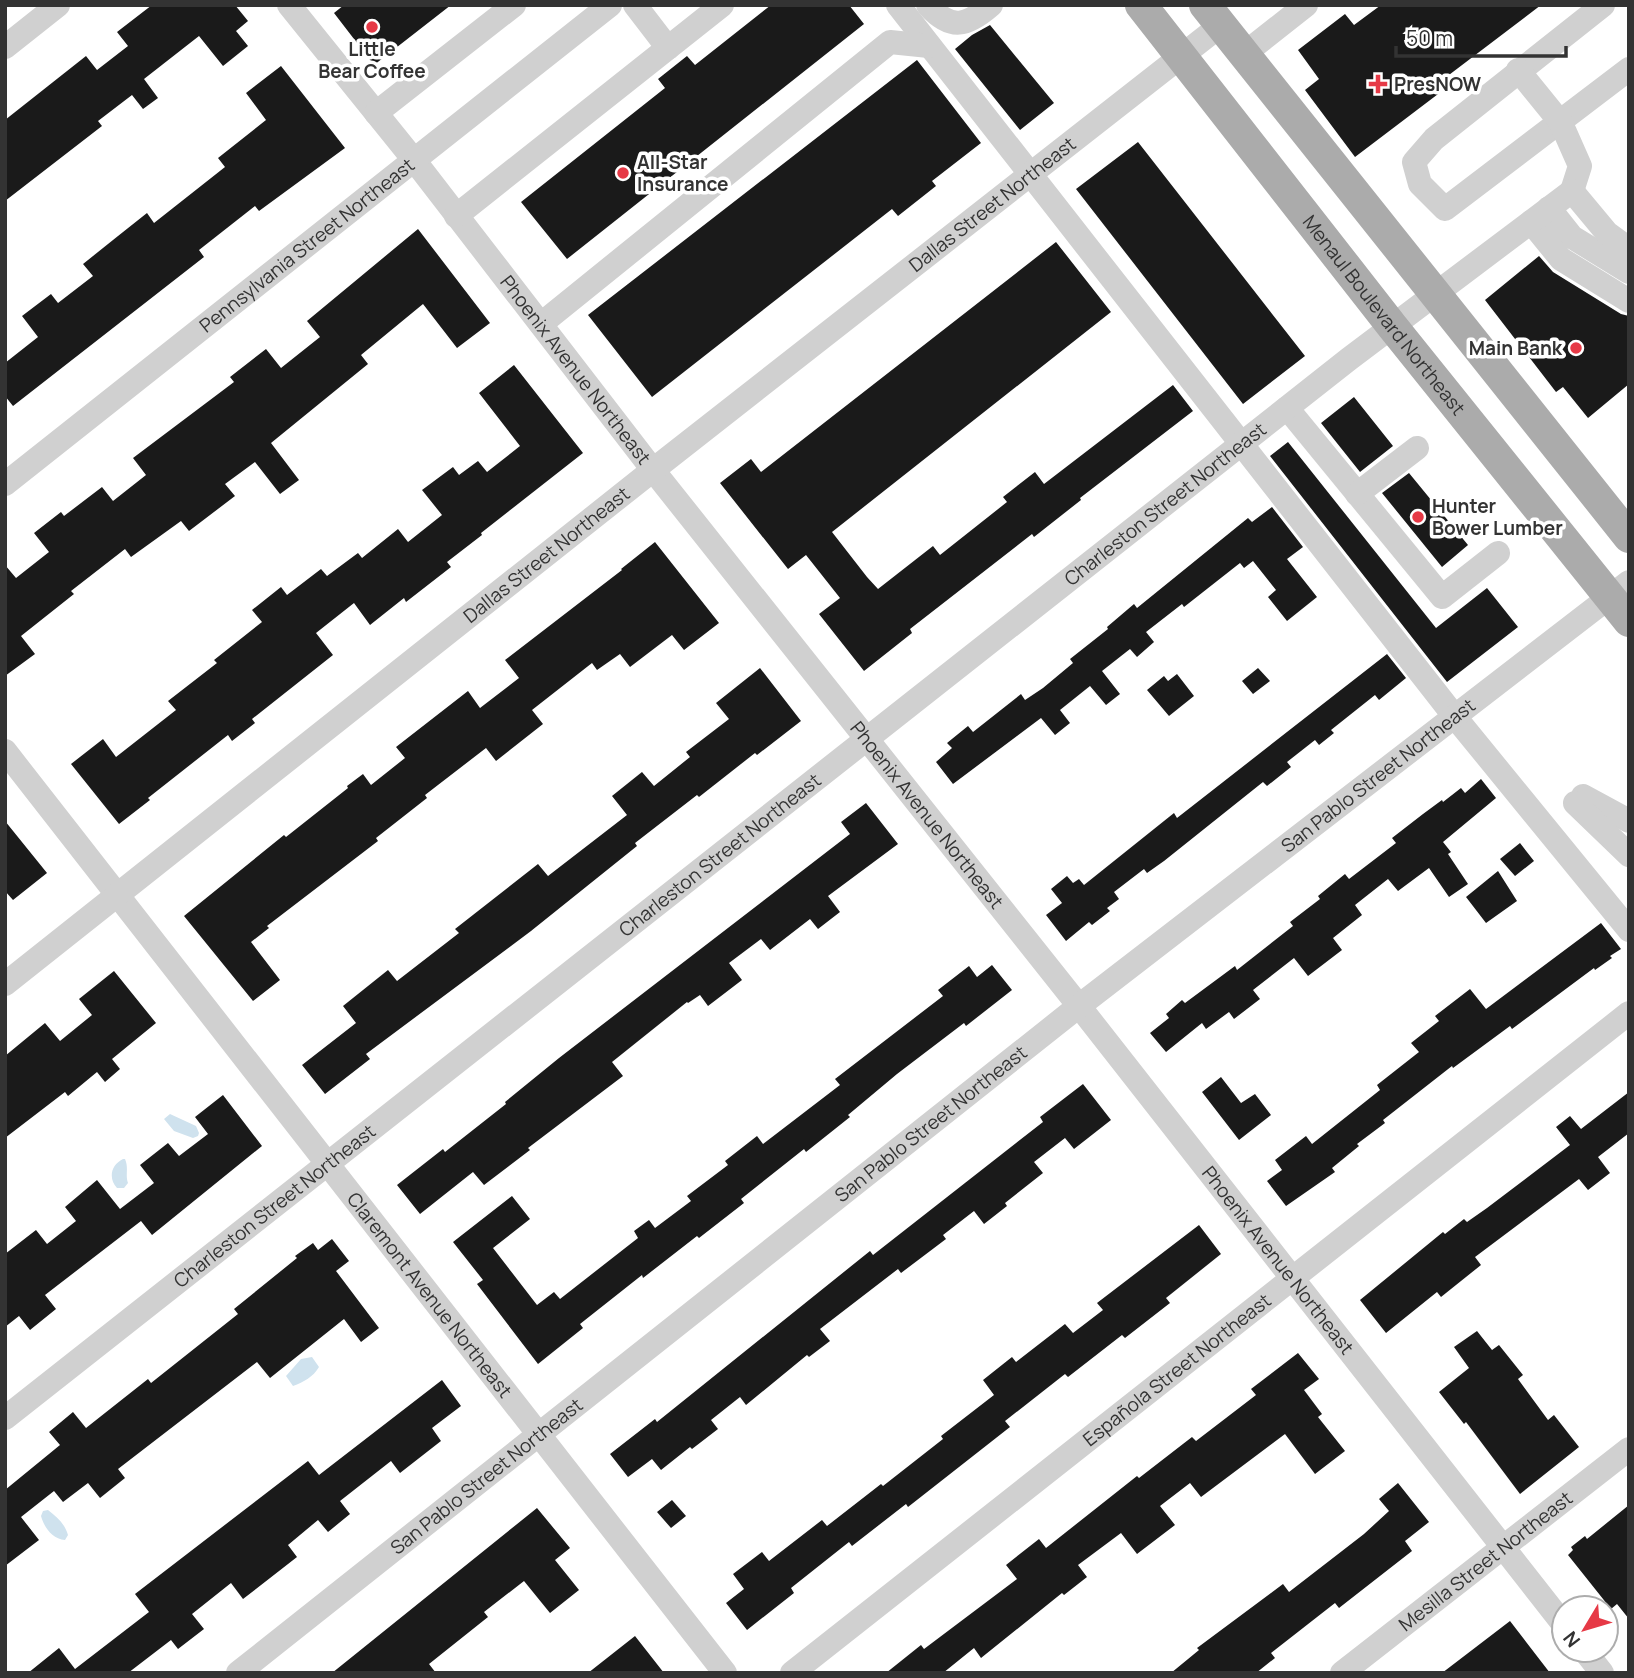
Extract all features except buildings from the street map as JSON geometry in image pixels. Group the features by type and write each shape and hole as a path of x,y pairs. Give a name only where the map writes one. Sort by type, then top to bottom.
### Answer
{"main road":[{"name":"Menaul Boulevard Northeast","path":"1141,5 1392,326 1622,600"},
{"path":"1213,15 1629,537"}],"street":[{"path":"5,47 58,5"},
{"name":"Phoenix Avenue Northeast","path":"289,5 414,160 653,470 1079,1006 1550,1607"},
{"path":"376,113 514,5"},
{"name":"Pennsylvania Street Northeast","path":"5,484 610,5"},
{"path":"635,5 668,48"},
{"path":"456,216 722,5"},
{"path":"898,5 1455,717 1629,930"},
{"path":"929,6 949,10 961,5"},
{"path":"929,6 940,18 955,23 973,19 991,5"},
{"path":"1244,54 1306,5"},
{"path":"1603,5 1578,13 1518,70 1427,146 1415,162 1420,184 1445,209 1629,69"},
{"name":"Dallas Street Northeast","path":"5,984 653,470 1182,56 1213,15"},
{"path":"541,324 890,42 929,46"},
{"path":"1518,70 1561,123 1580,166 1572,191 1607,233 1629,249"},
{"name":"Charleston Street Northeast","path":"5,1418 1241,444 1434,293 1572,191"},
{"path":"1540,215 1629,272"},
{"path":"1540,215 1566,246 1629,286"},
{"path":"1540,215 1561,259 1629,301"},
{"path":"1287,408 1442,597 1498,553"},
{"path":"1357,494 1417,448"},
{"name":"San Pablo Street Northeast","path":"238,1673 1079,1006 1455,717 1622,600"},
{"name":"Claremont Avenue Northeast","path":"5,751 725,1673"},
{"path":"1582,797 1629,808"},
{"path":"1582,797 1629,821"},
{"path":"1582,797 1629,839"},
{"path":"1582,797 1629,855"},
{"name":"Española Street Northeast","path":"792,1673 1629,1013"},
{"name":"Mesilla Street Northeast","path":"1342,1673 1629,1449"}],"water":[{"path":"170,1114 196,1126 198,1136 193,1138 174,1131 164,1119"},
{"path":"123,1159 126,1162 128,1183 124,1188 117,1188 112,1180 112,1172"},
{"path":"312,1357 319,1367 308,1379 293,1386 286,1376 301,1359"},
{"path":"48,1510 65,1527 68,1535 65,1540 52,1535 44,1524 41,1516 43,1511"}],"place":[{"name":"Little Bear Coffee","path":"372,27"},
{"name":"PresNOW","path":"1378,84"},
{"name":"All-Star Insurance","path":"623,173"},
{"name":"Main Bank","path":"1576,348"},
{"name":"Hunter Bower Lumber","path":"1418,517"}]}
